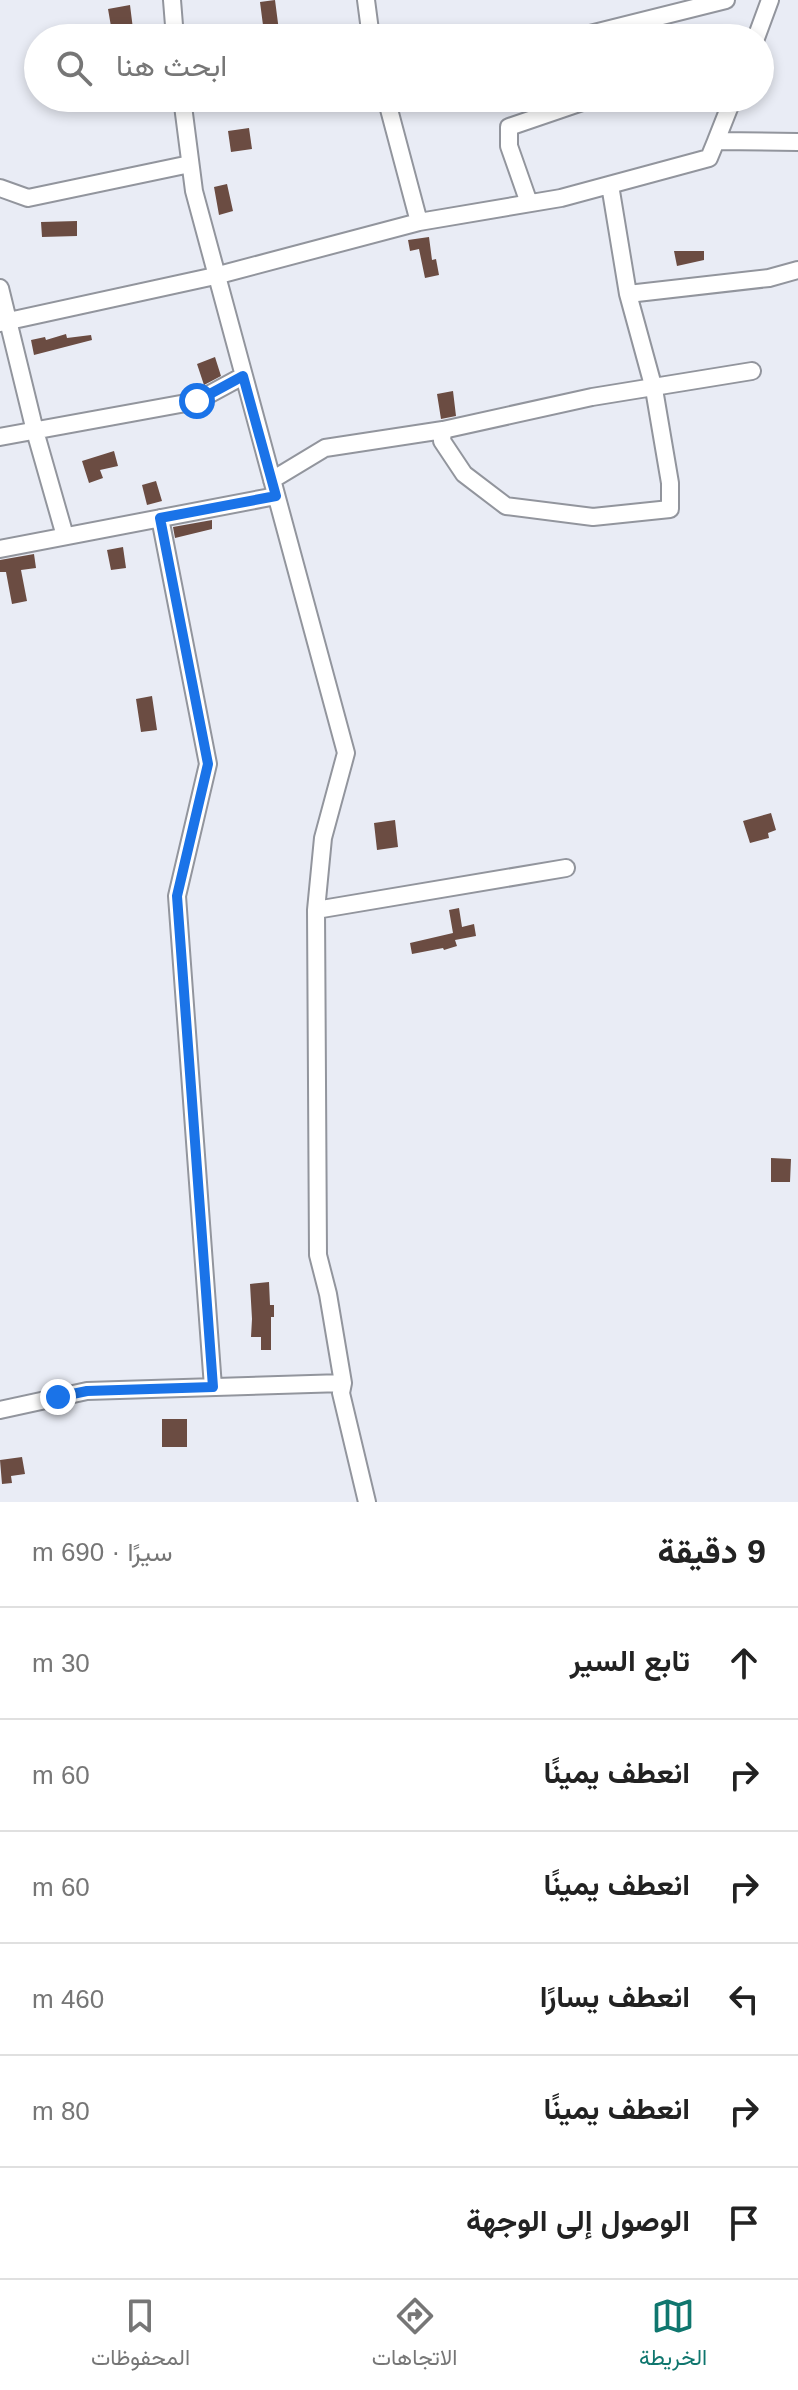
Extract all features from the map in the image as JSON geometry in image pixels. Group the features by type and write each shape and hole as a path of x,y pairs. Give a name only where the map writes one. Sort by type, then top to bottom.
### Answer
{"street":[{"path":"172,0 174,24"},
{"path":"366,0 369,24"},
{"path":"630,24 726,0"},
{"path":"761,24 770,0"},
{"path":"184,112 194,191 215,276 346,753 323,838 316,910 318,1255 343,1383 341,1393 367,1502"},
{"path":"390,112 419,222"},
{"path":"529,203 509,146 509,127 553,112"},
{"path":"3,322 215,276 419,222 561,198 709,158 727,112"},
{"path":"716,141 798,142"},
{"path":"0,175 0,188 28,198 190,164"},
{"path":"443,430 442,441 464,474 506,506 593,517 670,509 670,483 654,389 628,294 610,185"},
{"path":"628,294 769,278 798,270"},
{"path":"0,288 3,322 65,536"},
{"path":"0,549 160,518 274,488 325,448 443,430 592,397 752,371"},
{"path":"0,437 197,401 243,376"},
{"path":"160,518 208,764 177,896 213,1387"},
{"path":"316,910 566,868"},
{"path":"0,1410 87,1391 343,1383"}],"building":[{"path":"275,0 278,24 263,24 260,2"},
{"path":"130,5 132,24 111,24 108,9"},
{"path":"249,128 252,149 231,152 228,131"},
{"path":"227,184 233,211 219,215 214,187"},
{"path":"77,221 77,236 42,237 41,222"},
{"path":"429,237 432,260 436,259 439,275 425,278 419,249 410,251 408,240"},
{"path":"674,251 704,251 704,260 677,266"},
{"path":"66,334 67,338 91,335 92,340 34,355 31,340 45,337 46,340"},
{"path":"215,357 221,376 204,385 197,364"},
{"path":"453,391 456,416 441,419 437,394"},
{"path":"114,451 118,466 100,470 103,478 89,483 82,461"},
{"path":"156,481 162,501 147,505 142,485"},
{"path":"212,520 212,529 175,538 173,527"},
{"path":"123,547 126,568 111,570 107,550"},
{"path":"34,554 36,568 21,570 27,601 12,604 6,572 0,572 0,560"},
{"path":"152,696 157,730 141,732 136,699"},
{"path":"771,813 776,830 768,833 769,838 750,843 743,821"},
{"path":"395,820 398,847 377,850 374,823"},
{"path":"459,908 462,927 474,924 476,936 455,940 457,946 444,950 412,954 410,943 453,933 449,910"},
{"path":"771,1158 791,1159 790,1182 771,1182"},
{"path":"269,1282 270,1305 274,1305 271,1350 261,1350 261,1337 251,1337 250,1284"},
{"path":"162,1419 187,1419 187,1447 162,1447"},
{"path":"22,1457 25,1474 11,1476 12,1483 2,1484 0,1460"}],"route":[{"path":"58,1397 87,1391 213,1387 177,896 208,764 160,518 276,496 243,376 197,401"}]}
